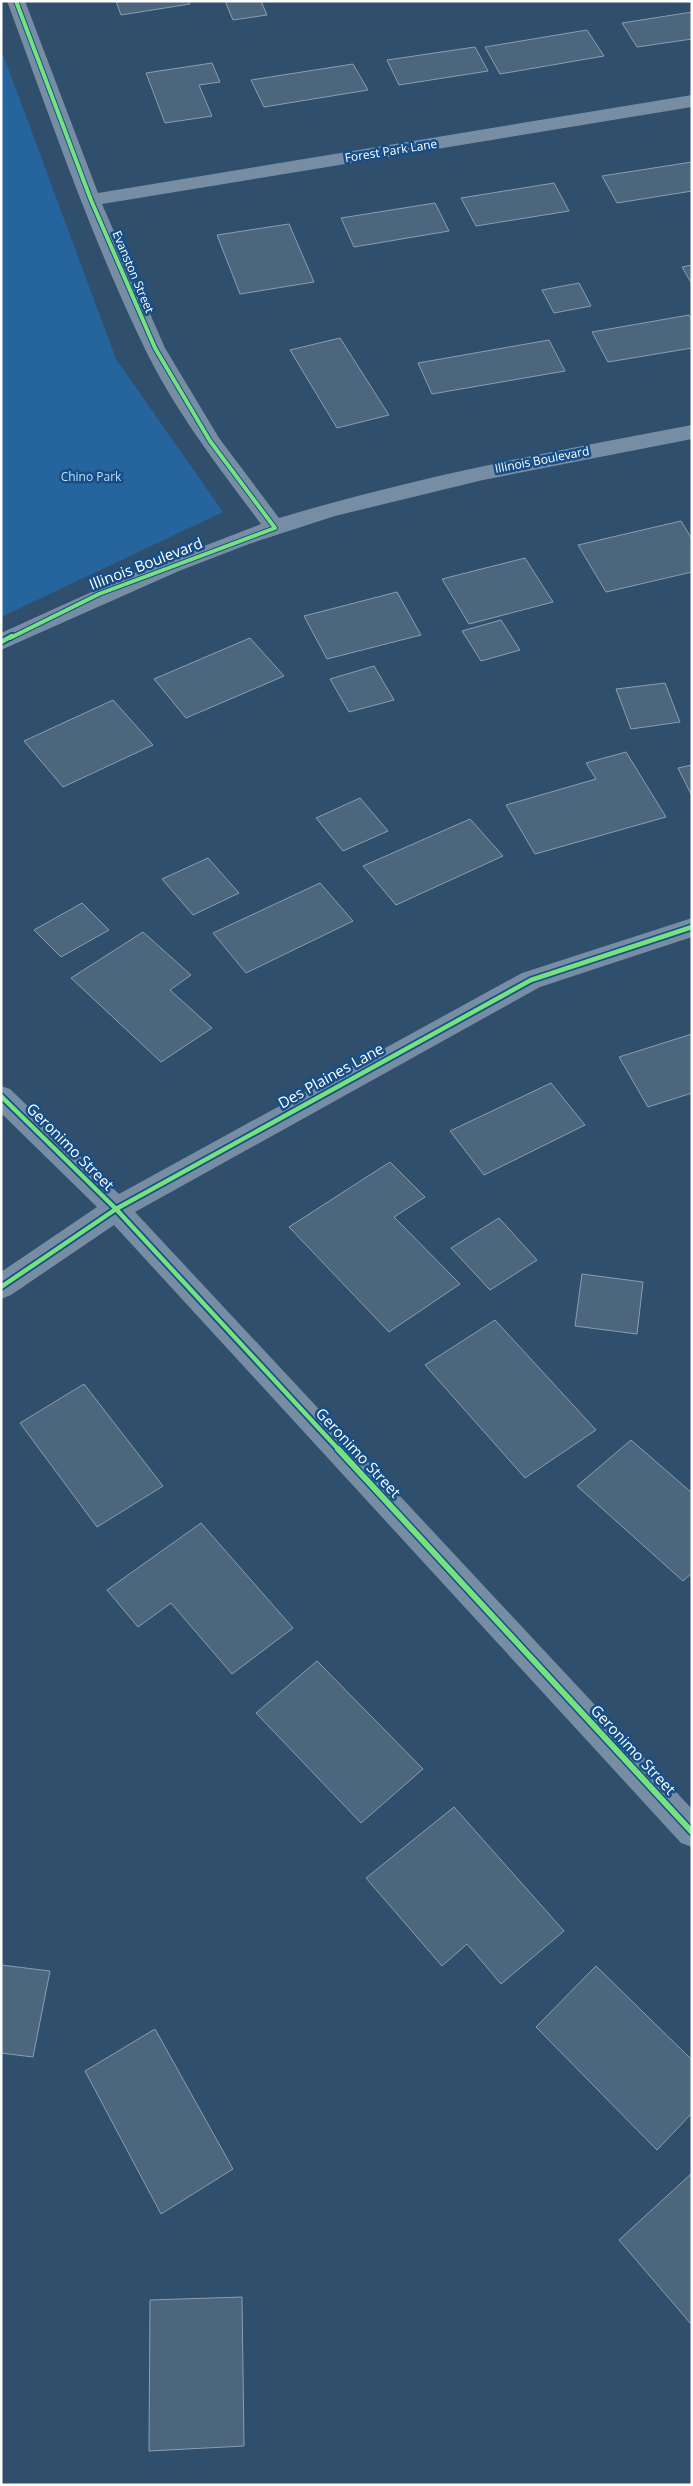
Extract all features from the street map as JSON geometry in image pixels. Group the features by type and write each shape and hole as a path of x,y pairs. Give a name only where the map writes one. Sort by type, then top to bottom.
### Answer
{"street":[{"name":"Evanston Street","path":"16,1 91,200 155,348 210,441 275,528"},
{"name":"Forest Park Lane","path":"91,200 692,101"},
{"name":"Illinois Boulevard","path":"1,642 99,594 275,528 426,485 512,466 692,432"},
{"name":"Des Plaines Lane","path":"1,1287 116,1209 531,980 692,927"},
{"name":"Geronimo Street","path":"1,1096 116,1209 692,1832"}],"green space":[{"name":"Chino Park","path":"1,49 116,359 223,512 1,617"}],"building":[{"path":"116,1 188,1 190,4 121,15"},
{"path":"225,1 261,1 267,15 233,20"},
{"path":"692,12 692,39 637,47 622,23"},
{"path":"587,30 604,56 500,74 485,47"},
{"path":"475,47 488,71 399,85 387,60"},
{"path":"212,63 220,82 199,85 212,116 165,123 146,73"},
{"path":"353,64 368,90 264,107 251,80"},
{"path":"692,162 692,191 617,203 602,176"},
{"path":"554,183 569,211 476,226 461,198"},
{"path":"435,203 449,231 354,247 341,218"},
{"path":"289,224 314,282 240,294 217,235"},
{"path":"692,265 692,284 682,267"},
{"path":"579,283 591,306 554,313 542,290"},
{"path":"689,315 692,321 692,348 608,362 592,332"},
{"path":"340,338 389,415 337,428 290,350"},
{"path":"549,340 565,371 432,394 418,363"},
{"path":"681,521 692,539 692,572 606,592 578,545"},
{"path":"525,558 553,602 469,624 442,579"},
{"path":"397,592 421,635 327,659 304,616"},
{"path":"501,620 520,650 481,661 462,631"},
{"path":"250,638 284,676 186,718 154,679"},
{"path":"374,666 394,700 349,712 330,679"},
{"path":"665,683 680,722 631,729 616,689"},
{"path":"113,700 153,745 63,787 24,741"},
{"path":"626,752 666,817 535,854 506,805 596,779 586,763"},
{"path":"692,765 692,796 678,768"},
{"path":"360,798 388,831 343,851 316,818"},
{"path":"470,819 503,856 396,905 363,866"},
{"path":"208,858 239,893 193,915 162,879"},
{"path":"320,883 353,921 246,973 213,933"},
{"path":"82,903 109,930 61,957 34,930"},
{"path":"143,932 191,975 170,990 212,1028 161,1062 71,978"},
{"path":"692,1034 692,1093 648,1107 619,1057"},
{"path":"551,1083 585,1125 484,1175 450,1131"},
{"path":"390,1162 425,1197 394,1217 460,1284 389,1332 289,1227"},
{"path":"499,1218 537,1260 490,1290 451,1248"},
{"path":"582,1274 643,1282 637,1334 575,1326"},
{"path":"495,1320 596,1430 525,1478 425,1365"},
{"path":"84,1384 163,1486 97,1527 20,1423"},
{"path":"631,1440 692,1493 692,1573 683,1581 577,1486"},
{"path":"201,1523 293,1628 232,1674 171,1603 138,1627 107,1590"},
{"path":"317,1661 423,1769 361,1823 256,1713"},
{"path":"454,1807 564,1931 501,1984 467,1944 442,1966 366,1878"},
{"path":"1,1965 50,1971 33,2057 1,2053"},
{"path":"596,1966 692,2060 692,2113 657,2150 536,2027"},
{"path":"155,2029 233,2169 161,2214 85,2071"},
{"path":"692,2173 692,2323 691,2324 619,2240"},
{"path":"242,2297 244,2446 149,2451 150,2300"}],"cycle path":[{"path":"1,642 99,594 275,528 210,441 155,348 91,200 16,1"},
{"path":"1,1287 116,1209 531,980 692,927"},
{"path":"1,1096 116,1209 692,1832"}]}
